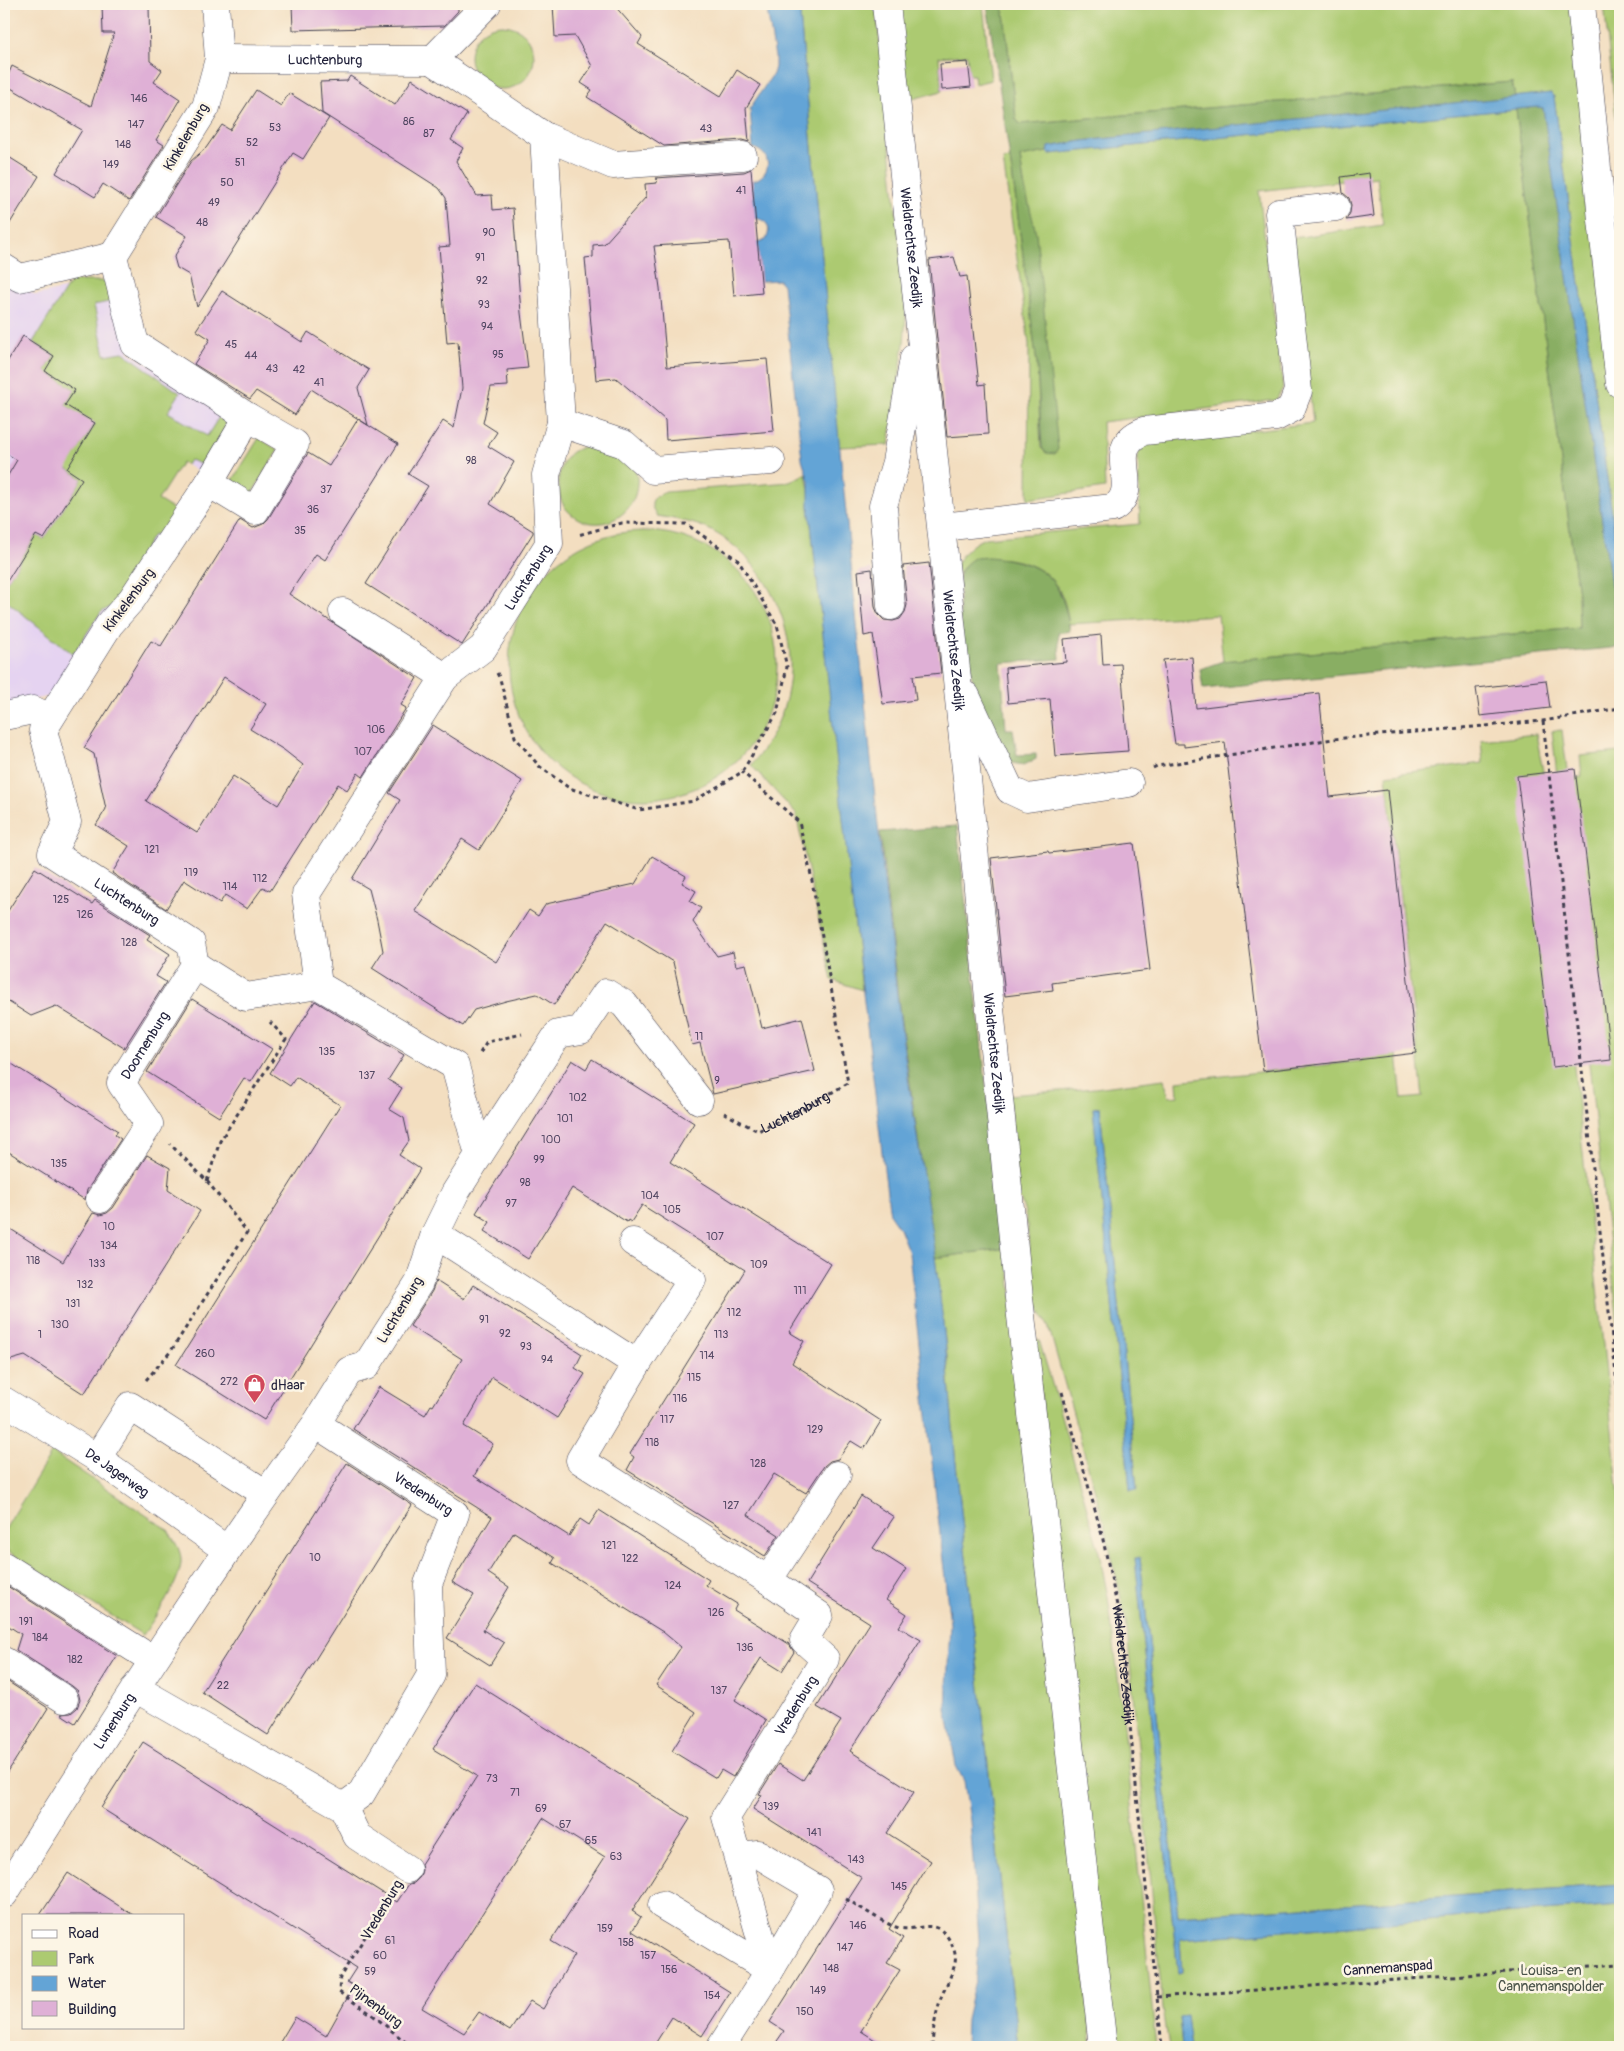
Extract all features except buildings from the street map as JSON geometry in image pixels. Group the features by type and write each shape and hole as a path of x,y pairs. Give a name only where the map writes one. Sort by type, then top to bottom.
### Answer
{"street":[{"name":"Kinkelenburg","path":"113,256 206,107 219,59 215,4"},
{"path":"488,4 432,60 544,136 613,166 744,156"},
{"name":"Wieldrechtse Zeedijk","path":"886,4 942,527 1019,1298 1104,2047"},
{"path":"1580,4 1620,384"},
{"name":"Luchtenburg","path":"219,59 432,60"},
{"name":"Luchtenburg","path":"318,985 306,894 445,677 483,648 548,544 546,475 560,423 544,136"},
{"path":"942,527 1113,508 1124,498 1126,489 1123,453 1136,434 1144,431 1276,416 1291,409 1298,391 1279,213 1336,207"},
{"path":"4,268 20,278 113,256 135,344 248,417 295,444 255,511 209,483"},
{"path":"891,606 884,506 896,462 920,327"},
{"name":"Kinkelenburg","path":"50,718 109,624 132,599 209,483 248,417"},
{"path":"560,423 624,444 652,470 771,461"},
{"path":"343,612 445,677"},
{"path":"957,679 1010,790 1028,798 1129,783"},
{"path":"4,716 33,710 50,718"},
{"name":"Luchtenburg","path":"50,718 43,730 67,822 52,853 192,943 195,965"},
{"path":"195,965 246,997 318,985 455,1066 479,1154"},
{"name":"Doornenburg","path":"149,1124 121,1083 195,965"},
{"path":"558,1034 581,1030 606,993 624,1004 698,1100"},
{"name":"Luchtenburg","path":"316,1424 349,1371 366,1366 419,1284 435,1234 455,1193 558,1034"},
{"path":"100,1200 149,1124"},
{"path":"435,1234 637,1364"},
{"name":"Vredenburg","path":"633,1242 692,1280 637,1364 580,1460 768,1580 819,1615 804,1640 825,1659 726,1817 739,1856 770,1970"},
{"name":"De Jagerweg","path":"4,1401 97,1458 227,1550"},
{"path":"97,1458 130,1406 266,1494"},
{"path":"227,1550 316,1424"},
{"name":"Vredenburg","path":"316,1424 456,1514 428,1584 431,1675 361,1794 343,1807 357,1836 407,1868"},
{"path":"768,1580 837,1475"},
{"name":"Lunenburg","path":"4,1894 153,1660 227,1550"},
{"path":"4,1566 153,1660"},
{"path":"4,1661 64,1698"},
{"path":"135,1688 343,1807"},
{"path":"721,2047 818,1890 758,1854 739,1856"},
{"path":"662,1905 770,1970"}],"path":[{"path":"483,648 500,679 516,737 538,766 569,788 639,810 694,801 742,772 777,713 787,667 777,625 738,560 686,524 622,523 548,544"},
{"path":"1129,783 1157,766 1333,739 1543,721 1620,708"},
{"path":"1543,721 1620,1410"},
{"name":"Luchtenburg","path":"698,1100 758,1131 800,1112 848,1083 811,875 799,822 742,772"},
{"path":"207,1181 220,1141 286,1040 246,997"},
{"path":"460,1086 487,1042 549,1028 558,1034"},
{"path":"130,1406 150,1374 171,1351 247,1232 207,1181 149,1124"},
{"name":"Wieldrechtse Zeedijk","path":"1059,1383 1102,1535 1119,1615 1162,2047"},
{"name":"Vredenburg","path":"340,1977 407,1868"},
{"path":"818,1890 827,1887 893,1926 906,1929 926,1926 936,1927 945,1933 954,1948 956,1957 954,1968 936,2014 932,2047"},
{"name":"Cannemanspad","path":"1157,1997 1620,1964"},
{"name":"Pijnenburg","path":"340,1977 339,1992 374,2016 409,2045 408,2047"}],"shaded area":[{"path":"4,277 36,295 115,278 129,352 241,423 57,695 4,705","holes":["182,462 200,473 176,511 158,500"]}],"green space":[{"path":"799,4 876,4 906,313 904,344 889,445 839,447"},
{"path":"894,4 983,4 991,80 975,84 974,75 969,75 967,55 939,57 942,91 905,101"},
{"path":"987,4 1003,4 1016,119 1020,124 1512,82 1515,97 1082,141 1049,147 1047,152 1020,157 1024,184 1036,233 1058,449 1055,454 1046,453 1042,448 1037,364 1014,186"},
{"path":"1003,4 1573,4 1595,226 1620,444 1620,571 1554,97 1551,93 1515,97 1512,82 1020,124 1016,119"},
{"path":"1604,4 1620,4 1620,158"},
{"path":"502,25 514,27 525,34 532,45 534,57 532,69 525,80 514,87 502,89 490,87 479,80 472,69 470,57 472,45 479,34 490,27"},
{"path":"1543,108 1544,112 1620,647 1203,689 1200,669 1223,661 1579,628 1578,594 1516,109"},
{"path":"1516,109 1578,594 1579,628 1223,661 1218,615 1069,624 1065,603 1058,588 1048,576 1030,565 1008,559 987,559 968,563 959,574 955,566 961,557 971,546 985,538 1140,524 1138,454 1141,447 1147,443 1313,423 1293,238 1383,225 1377,177 1259,191 1283,388 1276,400 1102,422 1105,488 1028,499 1029,344 1003,160 1010,159 1014,186 1037,364 1041,448 1046,453 1024,184 1020,157 1047,152 1050,154"},
{"path":"71,281 109,281 113,301 94,305 105,355 123,352 180,393 168,412 207,436 219,417 232,428 208,467 190,460 187,465 182,462 158,500 176,511 165,532 152,536 129,578 130,589 118,603 101,612 73,654 4,599 4,586 36,535 44,539 82,479 66,468 95,424 65,405 75,390 45,371 54,356 33,342"},
{"path":"259,438 278,450 251,495 231,483"},
{"path":"593,444 608,448 630,462 635,469 637,479 635,496 622,515 601,523 590,523 578,519 568,511 560,498 558,481 566,458 572,452"},
{"path":"806,473 862,990 832,980 796,814 751,765 766,746 785,704 789,682 790,659 781,614 766,582 746,557 730,543 699,525 657,516 652,507 654,498 666,492 790,482"},
{"path":"630,531 656,531 682,536 694,541 718,553 738,570 755,590 772,626 777,652 777,678 772,704 755,740 738,760 718,777 682,794 656,799 630,799 604,794 568,777 539,750 531,740 514,704 509,678 509,652 514,626 531,590 558,561 568,553 604,536"},
{"path":"989,557 1024,563 1037,568 1047,576 1062,597 1070,631 1058,633 1060,659 1001,663 1006,729 1013,729 1017,755 1036,754 1036,759 1024,765 1011,763 977,695 960,634 959,574 967,563 974,558"},
{"path":"1562,730 1568,778 1582,777 1580,756 1620,752 1620,1343 1552,731"},
{"name":"Louisa- en Cannemanspolder","path":"1536,734 1543,771 1620,1507 1620,1884 1179,1916 1140,1558 1135,1558 1178,1973 1182,1972 1180,1939 1620,1905 1620,2047 1191,2047 1187,2017 1179,2018 1182,2047 1169,2047 1163,2008 1126,1620 1104,1523 1049,1328 1033,1288 1026,1217 1018,1195 1009,1095 1095,1088 1164,1079 1169,1097 1178,1096 1177,1081 1362,1061 1338,835 1396,1044 1402,1099 1423,1097 1386,775 1483,763 1481,740","holes":["1100,1107 1137,1489 1130,1490 1093,1108"]},
{"path":"957,826 986,1084 1007,1248 935,1258 899,1007 880,832"},
{"path":"1007,1248 1092,2047 1018,2047 955,1454 947,1355 935,1258"},
{"path":"1035,1340 1039,1340 1053,1387 1098,1548 1108,1597 1124,1725 1156,2047 1110,2047"},
{"path":"52,1452 168,1530 178,1547 181,1558 178,1577 161,1609 143,1635 4,1549 4,1531"}],"water":[{"path":"766,4 799,4 870,754 902,1035 931,1225 941,1306 1018,2047 965,2047 966,2019 976,1976 979,1940 970,1821 964,1781 956,1766 946,1709 950,1624 909,1253 899,1228 890,1215 884,1169 850,884 809,506 809,481 802,459 783,285 779,280 761,281 757,242 766,240 768,226 760,219 755,218 752,181 763,174 768,165 764,155 753,148 750,108 773,74 775,67"},
{"path":"1551,93 1554,97 1620,571 1620,647 1543,108 1050,154 1047,152 1049,147 1082,141"},
{"path":"1100,1107 1137,1490 1130,1490 1093,1108"},
{"path":"1135,1558 1140,1558 1179,1916 1620,1884 1620,1905 1180,1939 1182,1972 1178,1973"},
{"path":"1187,2016 1191,2047 1182,2047 1179,2017"}],"place":[{"name":"dHaar","path":"255,1404"}]}
